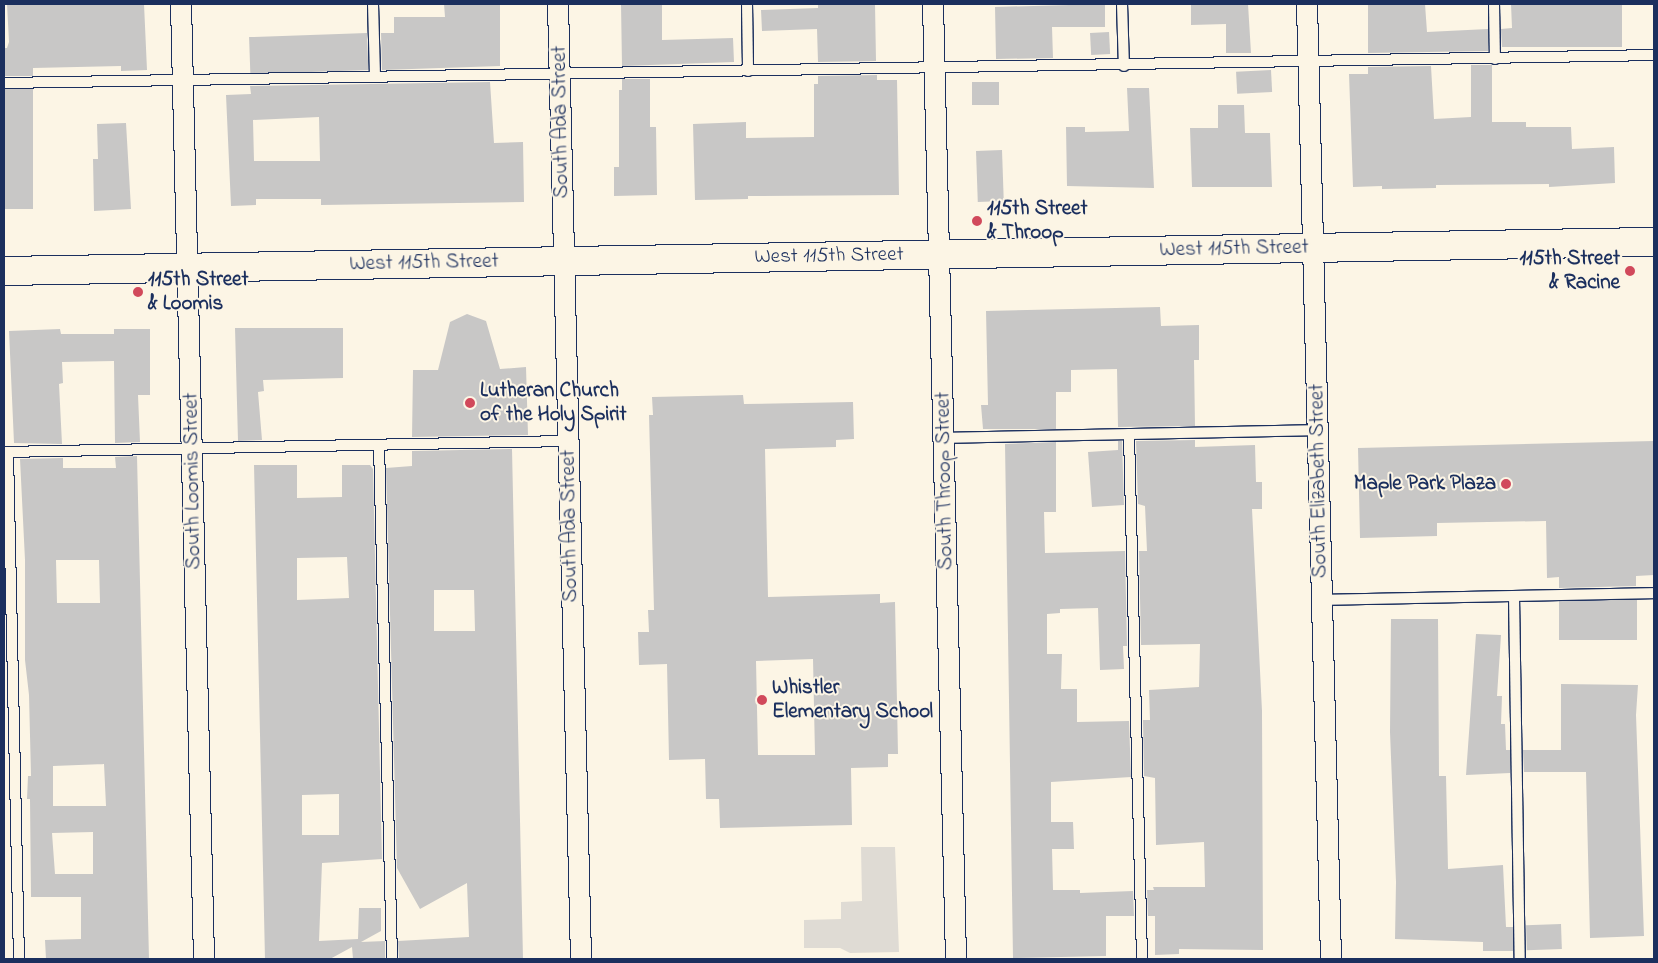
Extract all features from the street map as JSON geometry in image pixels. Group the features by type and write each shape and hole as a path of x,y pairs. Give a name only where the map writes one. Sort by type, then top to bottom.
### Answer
{"street":[{"name":"South Loomis Street","path":"181,4 204,959"},
{"name":"South Ada Street","path":"558,4 581,959"},
{"name":"South Throop Street","path":"933,4 956,959"},
{"name":"South Elizabeth Street","path":"1307,4 1330,959"},
{"name":"West 115th Street","path":"4,271 1654,242"}],"lane":[{"path":"372,4 374,77"},
{"path":"747,4 748,71"},
{"path":"1122,4 1124,66"},
{"path":"1494,4 1495,59"},
{"path":"4,83 1308,63 1654,55"},
{"path":"944,438 1318,430"},
{"path":"1128,434 1142,959"},
{"path":"19,959 6,452 568,441"},
{"path":"380,445 392,959"},
{"path":"1322,600 1654,592"},
{"path":"1514,596 1520,959"}],"shaded area":[{"path":"861,847 895,847 899,952 850,953 840,948 804,948 804,920 841,919 841,902 862,901"}],"building":[{"path":"7,4 144,4 147,70 121,71 121,66 33,68 33,76 4,76 4,48 7,48 9,42"},
{"path":"444,4 500,4 500,66 382,70 381,33 394,33 394,17 445,17"},
{"path":"621,4 662,4 662,40 733,38 734,62 622,66"},
{"path":"818,4 875,4 876,61 818,62 817,29 762,31 761,10 818,8"},
{"path":"1105,4 1105,27 1052,27 1053,58 996,59 995,7"},
{"path":"1191,4 1248,4 1251,53 1226,53 1226,24 1191,25"},
{"path":"1368,4 1425,4 1427,32 1488,29 1488,51 1368,53"},
{"path":"1511,4 1622,4 1622,47 1502,47 1501,29 1512,28"},
{"path":"1109,32 1110,54 1091,55 1090,33"},
{"path":"367,33 368,70 250,74 249,37"},
{"path":"1471,65 1492,65 1492,122 1526,122 1526,127 1571,127 1572,149 1614,147 1615,183 1549,187 1549,184 1436,185 1436,188 1382,189 1382,186 1353,187 1349,74 1368,74 1368,67 1431,66 1434,119 1471,117"},
{"path":"1271,70 1272,92 1237,94 1236,72"},
{"path":"877,75 877,80 897,80 899,195 748,196 748,199 695,200 693,124 746,122 746,138 814,137 814,84 818,84 818,76"},
{"path":"622,79 650,79 650,127 656,127 657,195 614,196 614,167 619,167 619,90 622,90"},
{"path":"490,82 494,143 523,142 524,202 321,205 321,199 256,199 256,205 231,206 226,95 251,94 250,86","holes":["319,117 320,161 254,161 253,120"]},
{"path":"972,82 999,82 999,105 972,105"},
{"path":"1127,88 1149,88 1154,188 1067,186 1066,127 1085,127 1085,132 1129,131"},
{"path":"4,89 33,89 33,209 4,209"},
{"path":"1218,105 1244,105 1245,133 1270,133 1272,187 1192,187 1190,128 1218,128"},
{"path":"126,123 131,209 94,211 93,159 98,159 97,124"},
{"path":"1002,150 1004,201 978,202 976,151"},
{"path":"1160,307 1161,326 1199,325 1199,360 1194,360 1195,426 1118,427 1117,369 1071,370 1071,392 1056,392 1056,429 983,429 981,405 988,405 986,311"},
{"name":"Lutheran Church of the Holy Spirit","path":"467,314 486,321 500,369 526,367 528,435 412,437 413,370 438,370 450,322"},
{"path":"235,328 343,328 343,378 263,380 264,391 258,392 262,440 238,441"},
{"path":"60,329 61,334 114,334 114,329 150,329 150,395 138,395 140,442 115,443 114,361 62,362 63,383 59,384 62,444 14,443 9,331"},
{"path":"743,395 744,404 853,402 854,439 836,440 836,447 765,449 768,597 880,594 880,603 895,602 898,754 888,754 888,767 851,768 852,825 720,828 719,799 706,799 705,759 669,760 667,664 639,665 638,632 649,632 648,610 654,610 649,415 653,415 652,397","holes":["813,659 815,755 758,755 756,661"]},
{"path":"1195,440 1195,447 1255,445 1256,482 1262,482 1262,509 1252,509 1262,711 1263,950 1179,949 1179,954 1155,955 1155,916 1148,916 1147,890 1154,890 1153,887 1205,887 1204,842 1156,845 1155,778 1144,776 1143,720 1150,720 1149,690 1199,687 1200,644 1141,645 1139,551 1147,551 1145,506 1138,504 1136,441"},
{"path":"1118,441 1122,441 1124,505 1092,507 1088,452 1118,450"},
{"name":"Maple Park Plaza","path":"1654,441 1654,575 1636,576 1636,586 1559,588 1559,577 1547,578 1546,521 1437,523 1437,536 1360,538 1358,448"},
{"path":"1056,442 1056,512 1044,512 1045,553 1125,551 1127,646 1123,646 1124,669 1100,670 1098,608 1060,609 1060,613 1047,614 1047,654 1062,654 1061,689 1077,689 1077,722 1129,721 1131,777 1051,782 1051,822 1073,822 1074,849 1052,849 1053,890 1080,890 1080,893 1133,891 1134,916 1106,916 1106,956 1013,958 1005,444"},
{"path":"512,449 523,959 399,959 398,941 469,937 467,883 420,909 397,868 386,468 412,466 412,451","holes":["434,590 474,590 475,631 434,631"]},
{"path":"137,456 149,959 46,959 45,940 81,939 81,897 31,897 30,799 27,799 28,776 31,776 29,695 25,660 25,560 20,459 63,458 63,468 116,468 115,457","holes":["56,560 99,560 100,603 57,603","104,764 106,806 53,806 53,766","93,832 93,874 55,874 52,833"]},
{"path":"254,465 297,465 297,498 342,497 342,465 370,465 373,469 382,859 322,863 319,941 358,939 359,908 381,908 381,931 361,942 385,941 385,959 353,959 352,947 330,959 265,959","holes":["347,557 349,598 297,600 297,558","339,794 339,835 302,835 302,795"]},
{"path":"1559,600 1637,600 1637,640 1559,640"},
{"path":"1391,619 1438,619 1439,776 1446,776 1448,869 1503,865 1506,927 1513,927 1513,951 1483,951 1483,942 1395,939 1396,882 1390,732"},
{"path":"1476,634 1501,635 1497,696 1502,696 1501,724 1505,724 1506,750 1510,750 1510,773 1466,775"},
{"path":"1561,684 1638,685 1636,715 1644,936 1590,938 1586,772 1524,772 1523,750 1561,750"},
{"path":"1561,924 1562,949 1527,950 1526,925"}],"place":[{"name":"115th Street & Throop","path":"977,221"},
{"name":"115th Street & Racine","path":"1630,271"},
{"name":"115th Street & Loomis","path":"138,292"},
{"name":"Lutheran Church of the Holy Spirit","path":"470,403"},
{"name":"Maple Park Plaza","path":"1506,484"},
{"name":"Whistler Elementary School","path":"762,700"}]}
